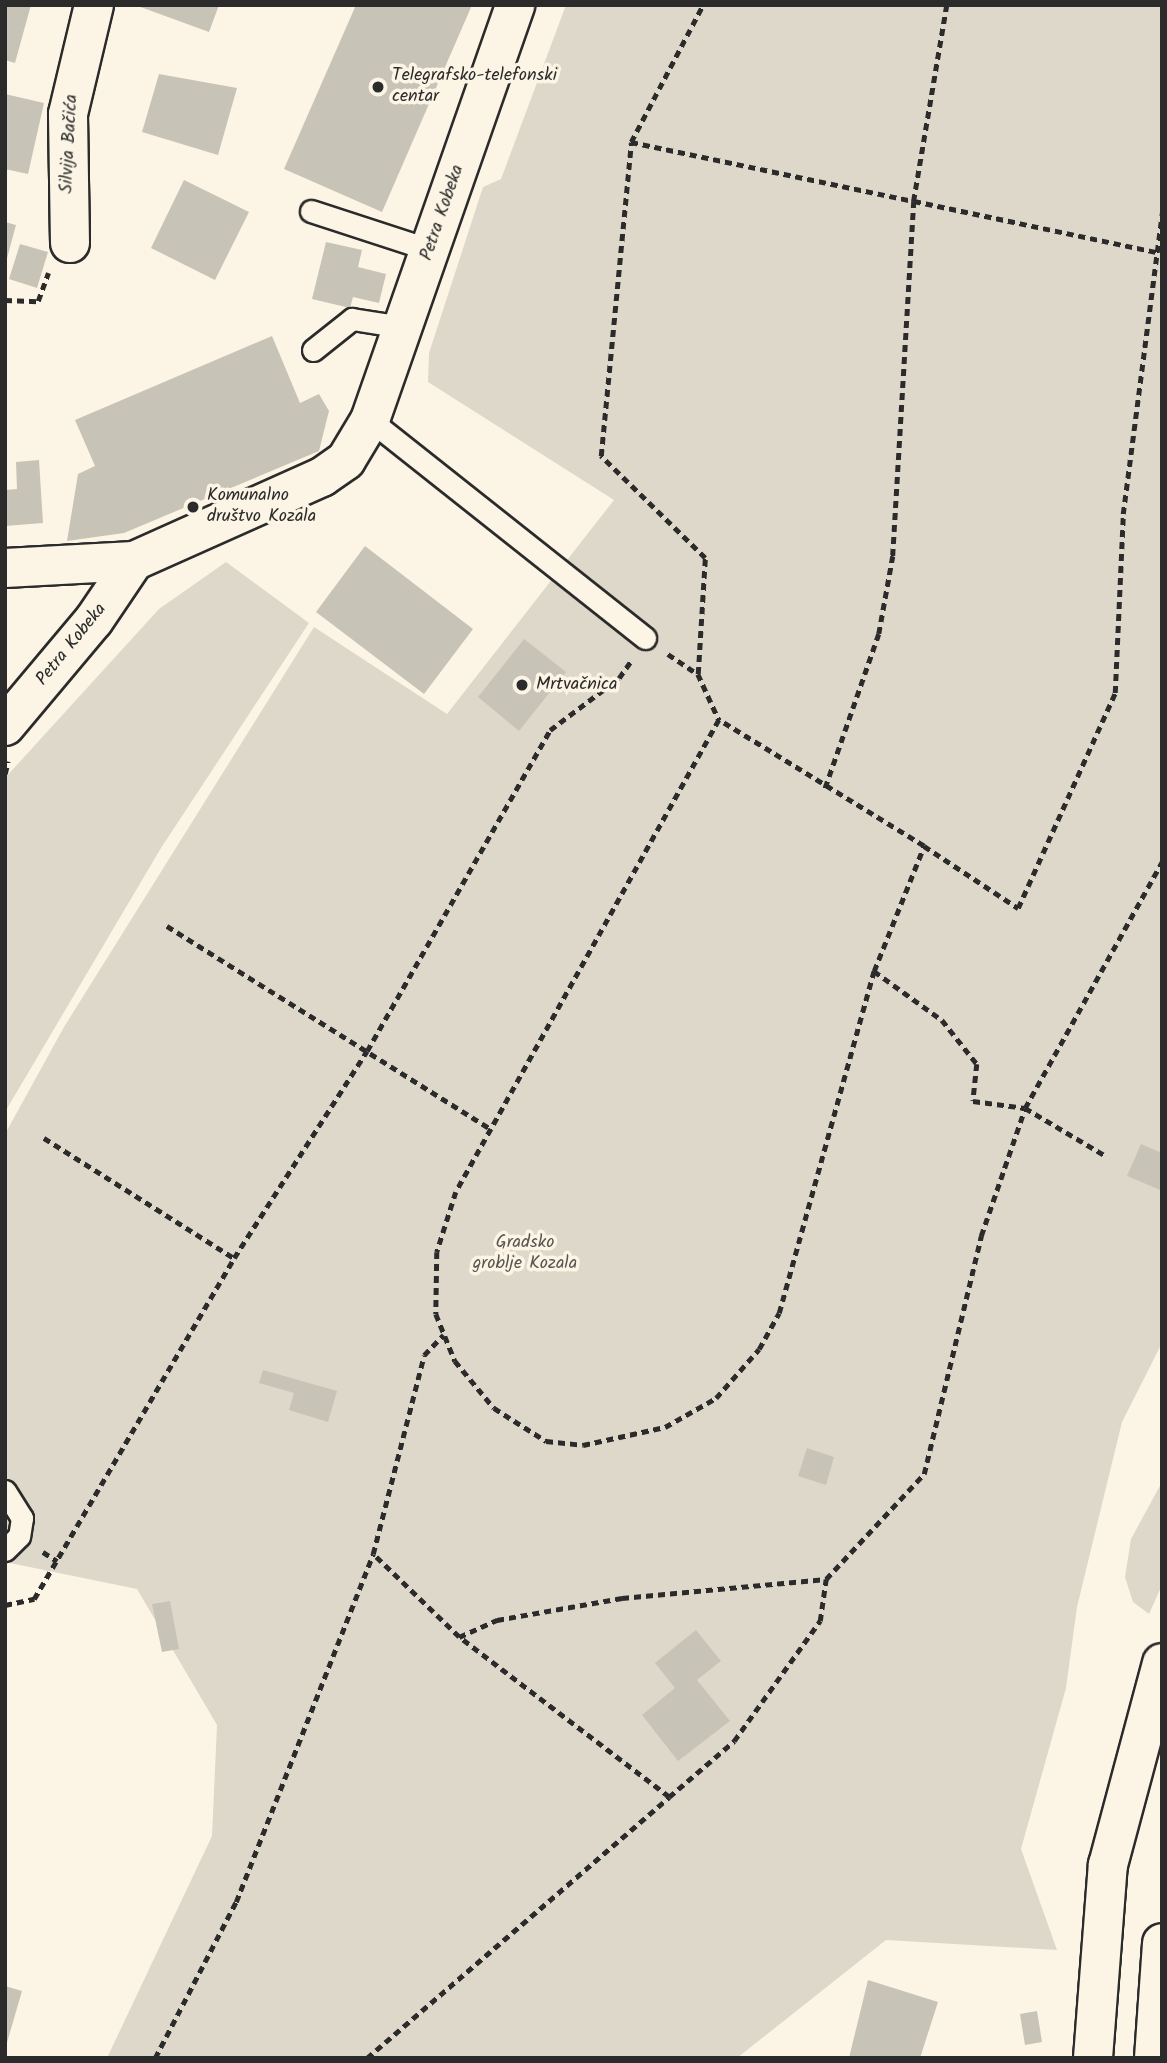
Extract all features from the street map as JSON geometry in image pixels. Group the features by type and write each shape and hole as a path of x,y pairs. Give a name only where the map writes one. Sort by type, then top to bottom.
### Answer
{"main road":[{"name":"Silvija Bačića","path":"71,243 68,114 94,5"},
{"name":"Petra Kobeka","path":"5,568 134,561 322,477 356,448 370,420 515,5"},
{"name":"Petra Kobeka","path":"5,726 94,620 134,561"},
{"path":"1093,2058 1108,1865 1162,1663"},
{"path":"1154,2058 1162,1942"}],"lane":[{"path":"311,211 430,250"},
{"path":"313,350 352,319 403,327"},
{"path":"370,420 645,638"},
{"path":"5,1491 22,1518 19,1536 5,1550"}],"path":[{"path":"703,5 631,142 601,456 705,558 698,674 719,720 825,789 924,846 1018,908 1115,693 1123,514 1162,213"},
{"path":"825,789 878,634 893,555 915,201 947,5"},
{"path":"631,142 1157,251"},
{"path":"5,300 38,302 56,253 71,243"},
{"path":"5,1605 34,1599 234,1258 367,1051 550,730 619,678 645,638 698,674"},
{"path":"719,720 456,1192 437,1252 433,1291 443,1335 455,1361 494,1408 546,1441 583,1445 665,1427 716,1398 739,1377 779,1313 874,971 924,846"},
{"path":"367,2058 733,1741 820,1621 826,1579 924,1474 981,1236 1026,1108 1162,862"},
{"path":"167,926 491,1129"},
{"path":"874,971 942,1020 977,1064 973,1101 1026,1108 1104,1155"},
{"path":"44,1138 234,1258"},
{"path":"155,2058 236,1902 373,1553 424,1355 443,1335"},
{"path":"373,1553 459,1637 669,1797"},
{"path":"459,1637 497,1620 622,1598 826,1579"}],"green space":[{"name":"Gradsko groblje Kozala","path":"566,5 1162,5 1162,1343 1122,1422 1077,1607 1066,1688 1021,1849 1057,1950 886,1940 737,2058 107,2058 212,1836 217,1725 137,1589 5,1562 5,1134 64,1027 314,627 447,714 614,500 428,382 429,353 483,187 501,179"},
{"path":"226,562 309,623 161,848 5,1112 5,778 159,609"},
{"path":"1162,1482 1162,1585 1149,1614 1133,1602 1125,1577 1131,1539"}],"building":[{"path":"5,5 31,5 15,63 5,60"},
{"path":"135,5 219,5 209,32"},
{"name":"Telegrafsko-telefonski centar","path":"356,5 472,5 382,212 284,169"},
{"path":"159,74 237,88 218,155 142,132"},
{"path":"5,94 44,103 28,174 5,169"},
{"path":"184,180 249,212 215,280 151,248"},
{"path":"5,222 16,225 6,262 5,262"},
{"path":"326,242 362,250 358,267 386,274 379,303 353,297 350,308 312,299"},
{"path":"20,244 48,252 37,288 9,279"},
{"path":"272,336 300,403 319,394 329,411 319,451 124,533 67,541 78,474 95,466 75,420"},
{"path":"39,460 43,523 5,526 5,490 17,489 16,462"},
{"path":"365,546 473,629 424,694 316,612"},
{"name":"Mrtvačnica","path":"524,639 566,672 519,731 478,697"},
{"path":"1141,1144 1162,1153 1160,1190 1127,1176"},
{"path":"263,1370 337,1391 328,1422 289,1410 294,1393 259,1383"},
{"path":"807,1448 834,1457 826,1485 798,1476"},
{"path":"170,1601 179,1649 162,1652 152,1604"},
{"path":"696,1630 721,1661 697,1680 730,1721 678,1761 642,1715 675,1688 655,1663"},
{"path":"868,1980 938,2002 920,2058 849,2058"},
{"path":"5,1986 22,1991 6,2046 5,2046"},
{"path":"1037,2011 1042,2042 1025,2045 1020,2014"}],"place":[{"name":"Telegrafsko-telefonski centar","path":"378,87"},
{"name":"Komunalno društvo Kozala","path":"193,507"},
{"name":"Mrtvačnica","path":"522,685"}]}
